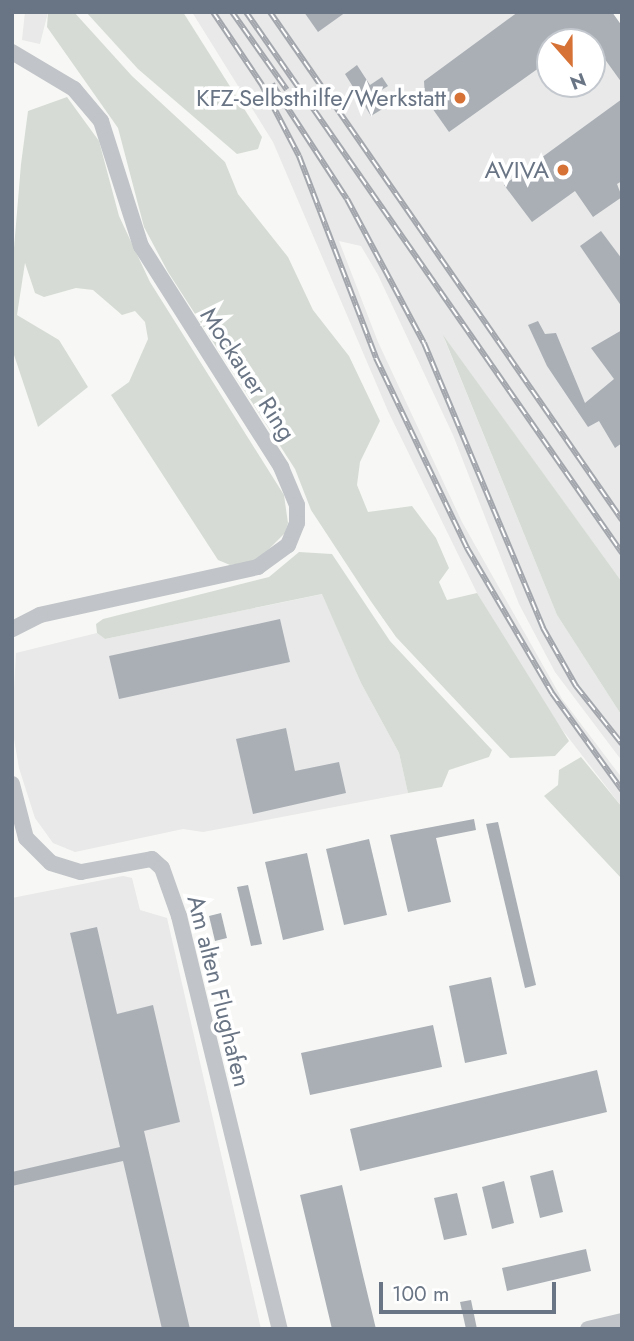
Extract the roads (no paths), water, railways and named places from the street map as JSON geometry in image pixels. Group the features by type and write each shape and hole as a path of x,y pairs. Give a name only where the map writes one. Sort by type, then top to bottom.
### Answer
{"street":[{"name":"Mockauer Ring","path":"12,52 74,89 101,121 141,246 281,467 298,505 297,523 288,545 258,568 40,615 12,629"},
{"name":"Am alten Flughafen","path":"12,784 26,838 51,863 81,872 152,859 162,868 179,916 280,1329"},
{"path":"588,1329 622,1321"}],"railway":[{"path":"213,12 262,85 299,156 376,358 467,548 552,693 622,790"},
{"path":"232,12 287,90"},
{"path":"246,12 622,553"},
{"path":"270,12 622,520"},
{"path":"272,84 347,199 424,343 543,628 576,686 622,744"}],"place":[{"name":"KFZ-Selbsthilfe/Werkstatt","path":"460,98"},
{"name":"AVIVA","path":"563,170"}]}
